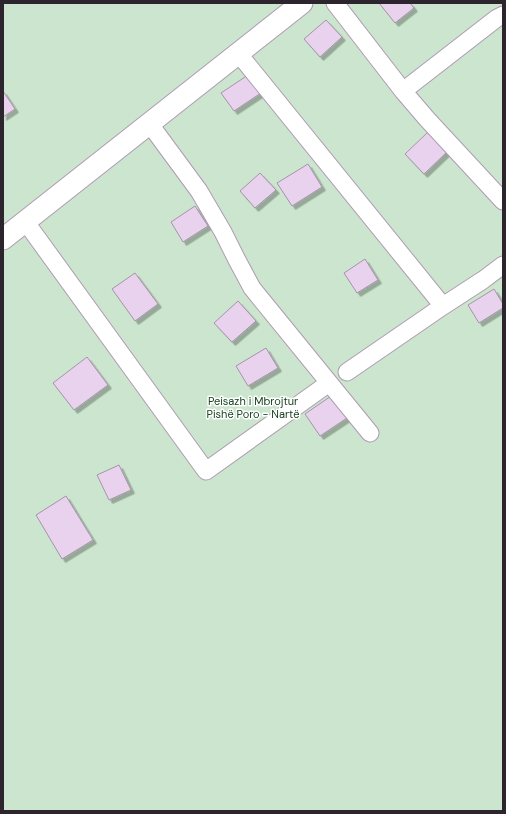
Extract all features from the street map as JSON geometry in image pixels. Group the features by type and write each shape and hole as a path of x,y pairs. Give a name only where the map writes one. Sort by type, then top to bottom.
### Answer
{"street":[{"path":"3,239 302,3"},
{"path":"335,3 403,91 427,119 503,200"},
{"path":"403,91 497,18 503,15"},
{"path":"238,53 443,306"},
{"path":"149,123 199,191 223,232 236,260 252,288 370,433"},
{"path":"25,221 206,471 329,383"},
{"path":"347,372 503,265"}],"green space":[{"name":"Peisazh i Mbrojtur Pishë Poro - Nartë","path":"3,3 503,3 503,811 3,811"}],"building":[{"path":"379,3 410,3 414,8 395,23"},
{"path":"326,20 342,37 320,57 304,39"},
{"path":"248,75 261,93 234,111 221,93"},
{"path":"3,91 15,109 3,117"},
{"path":"428,132 447,152 424,174 405,154"},
{"path":"308,164 322,187 292,206 277,183"},
{"path":"260,173 276,190 255,208 240,191"},
{"path":"195,206 208,226 183,242 171,222"},
{"path":"365,259 378,280 357,293 344,273"},
{"path":"135,273 158,304 135,321 112,289"},
{"path":"494,289 503,304 503,308 479,323 468,305"},
{"path":"238,301 256,321 232,342 214,323"},
{"path":"266,348 278,368 248,386 236,366"},
{"path":"87,357 108,385 74,410 53,383"},
{"path":"334,394 350,416 320,436 305,414"},
{"path":"119,465 131,490 109,500 97,475"},
{"path":"66,496 93,540 62,559 36,515"}]}
